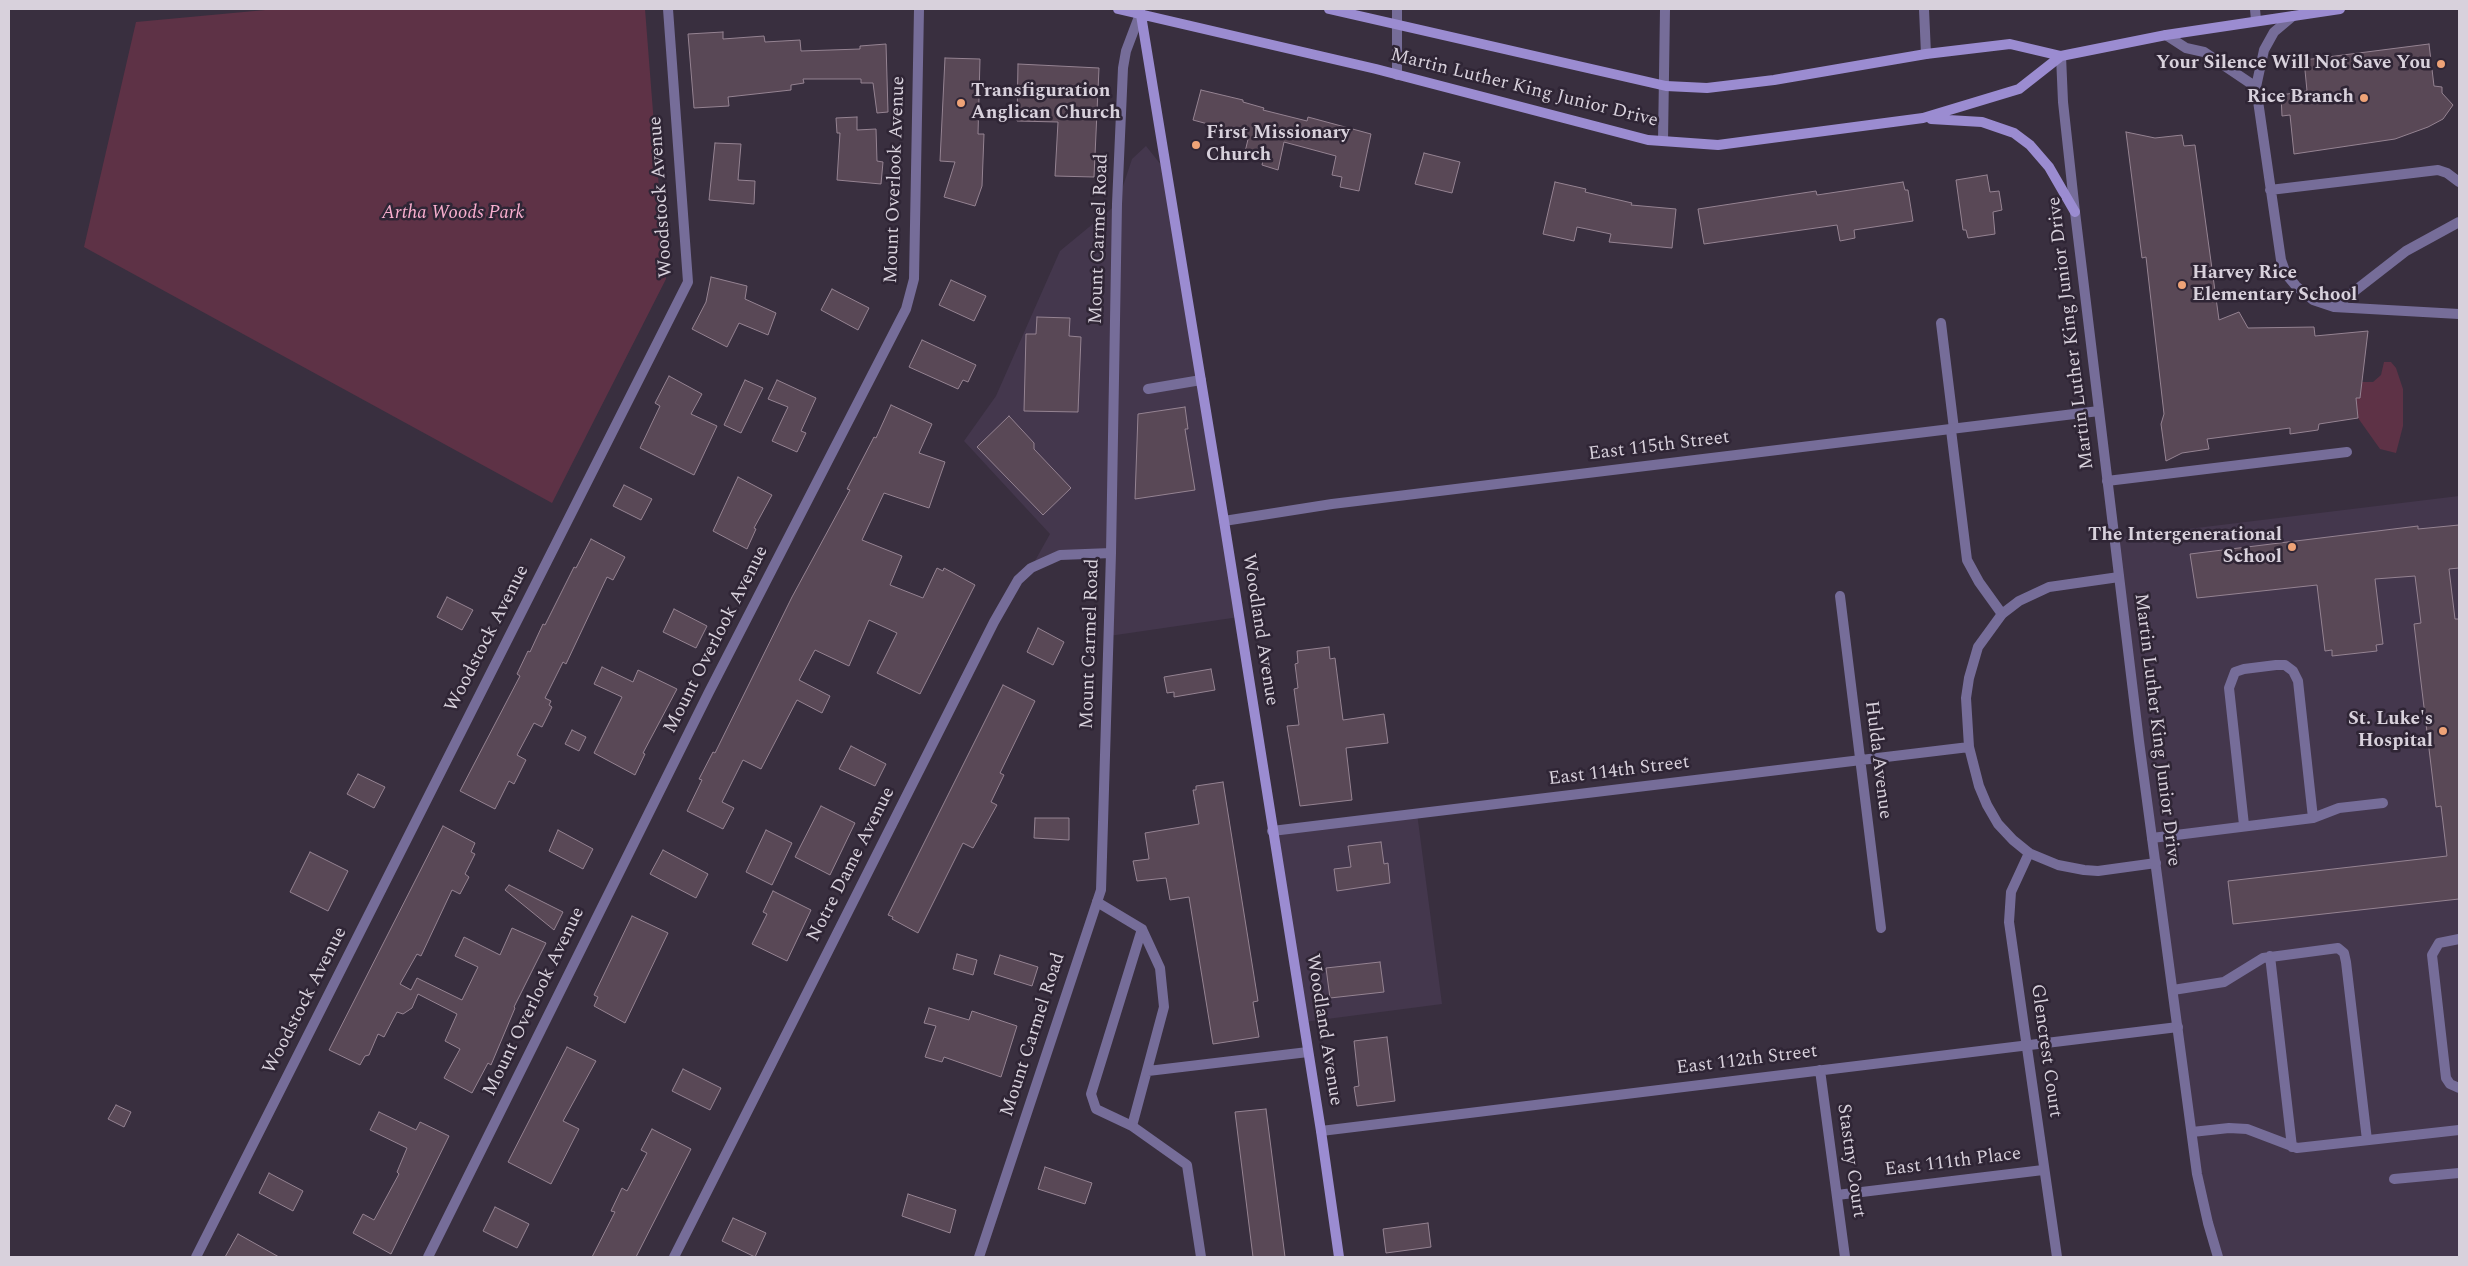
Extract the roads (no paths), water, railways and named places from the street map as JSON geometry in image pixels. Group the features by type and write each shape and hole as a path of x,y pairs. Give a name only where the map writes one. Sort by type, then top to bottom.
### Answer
{"main road":[{"name":"Martin Luther King Junior Drive","path":"1118,9 1140,11 1648,140 1663,141 1732,144 1923,118 2019,89 2061,56"},
{"name":"Martin Luther King Junior Drive","path":"1329,9 1666,86 1716,87 1774,80 1926,54 2010,44 2061,56"},
{"path":"2061,56 2166,35 2256,20 2340,9"},
{"name":"Woodland Avenue","path":"1140,11 1224,520 1321,1131 1339,1257"},
{"path":"1923,118 1982,122 2014,133 2030,145 2048,167 2075,212"}],"street":[{"name":"Woodstock Avenue","path":"196,1257 688,282 668,9"},
{"name":"Mount Overlook Avenue","path":"428,1257 709,692 906,309 914,279 919,9"},
{"path":"1397,9 1397,75"},
{"path":"1663,141 1666,86 1665,9"},
{"path":"1924,9 1926,54"},
{"path":"2254,9 2256,20"},
{"name":"Mount Carmel Road","path":"979,1257 1101,890 1111,554 1117,204 1126,51 1140,11"},
{"path":"2293,16 2274,32 2264,50 2256,86 2280,260 2286,274 2304,294 2334,307 2459,314"},
{"path":"2166,35 2186,48 2204,52 2256,86"},
{"name":"Martin Luther King Junior Drive","path":"2061,56 2063,102 2075,212 2152,838 2202,1198 2218,1257"},
{"path":"2270,190 2438,170 2447,173 2459,182"},
{"path":"2334,307 2406,251 2459,222"},
{"path":"1942,323 1967,560 1979,582 2002,614"},
{"path":"1148,389 1201,380"},
{"name":"East 115th Street","path":"1224,520 1332,504 2099,411"},
{"path":"2108,481 2348,452"},
{"name":"Notre Dame Avenue","path":"674,1257 990,631 1018,580 1031,568 1060,555 1111,554"},
{"path":"2119,577 2050,586 2019,601 2002,614 1978,647 1969,678 1966,698 1969,747 1978,786 1987,805 1998,824 2012,840 2029,853 2058,865 2084,870 2105,870 2156,863"},
{"name":"Hulda Avenue","path":"1840,596 1881,928"},
{"path":"2244,825 2229,688 2236,672 2244,668 2285,665 2293,671 2298,681 2313,818"},
{"name":"East 114th Street","path":"1272,831 1969,747"},
{"path":"2152,838 2228,830 2244,825 2313,818 2339,808 2384,803"},
{"name":"Glencrest Court","path":"2029,853 2016,879 2009,908 2026,1046 2057,1257"},
{"path":"1097,902 1142,929 1160,968 1164,1007 1132,1126"},
{"path":"1142,929 1091,1094 1096,1109 1132,1126 1187,1165 1200,1257"},
{"path":"2459,939 2439,943 2432,955 2446,1078 2450,1084 2459,1088"},
{"path":"2173,990 2224,982 2256,960 2270,956 2338,948 2344,953 2367,1140"},
{"path":"2270,956 2292,1147"},
{"name":"East 112th Street","path":"1321,1131 2178,1027"},
{"path":"1148,1071 1308,1052"},
{"name":"Stastny Court","path":"1820,1070 1845,1257"},
{"path":"2192,1132 2229,1128 2247,1129 2292,1147 2459,1130"},
{"name":"East 111th Place","path":"1836,1195 2044,1170"},
{"path":"2394,1180 2459,1173"}],"place":[{"name":"Your Silence Will Not Save You","path":"2441,64"},
{"name":"Rice Branch","path":"2364,98"},
{"name":"Transfiguration Anglican Church","path":"961,103"},
{"name":"First Missionary Church","path":"1196,145"},
{"name":"Harvey Rice Elementary School","path":"2182,285"},
{"name":"The Intergenerational School","path":"2292,547"},
{"name":"St. Luke's Hospital","path":"2443,731"}],"park label":[{"name":"Artha Woods Park","path":"453,214"}]}
